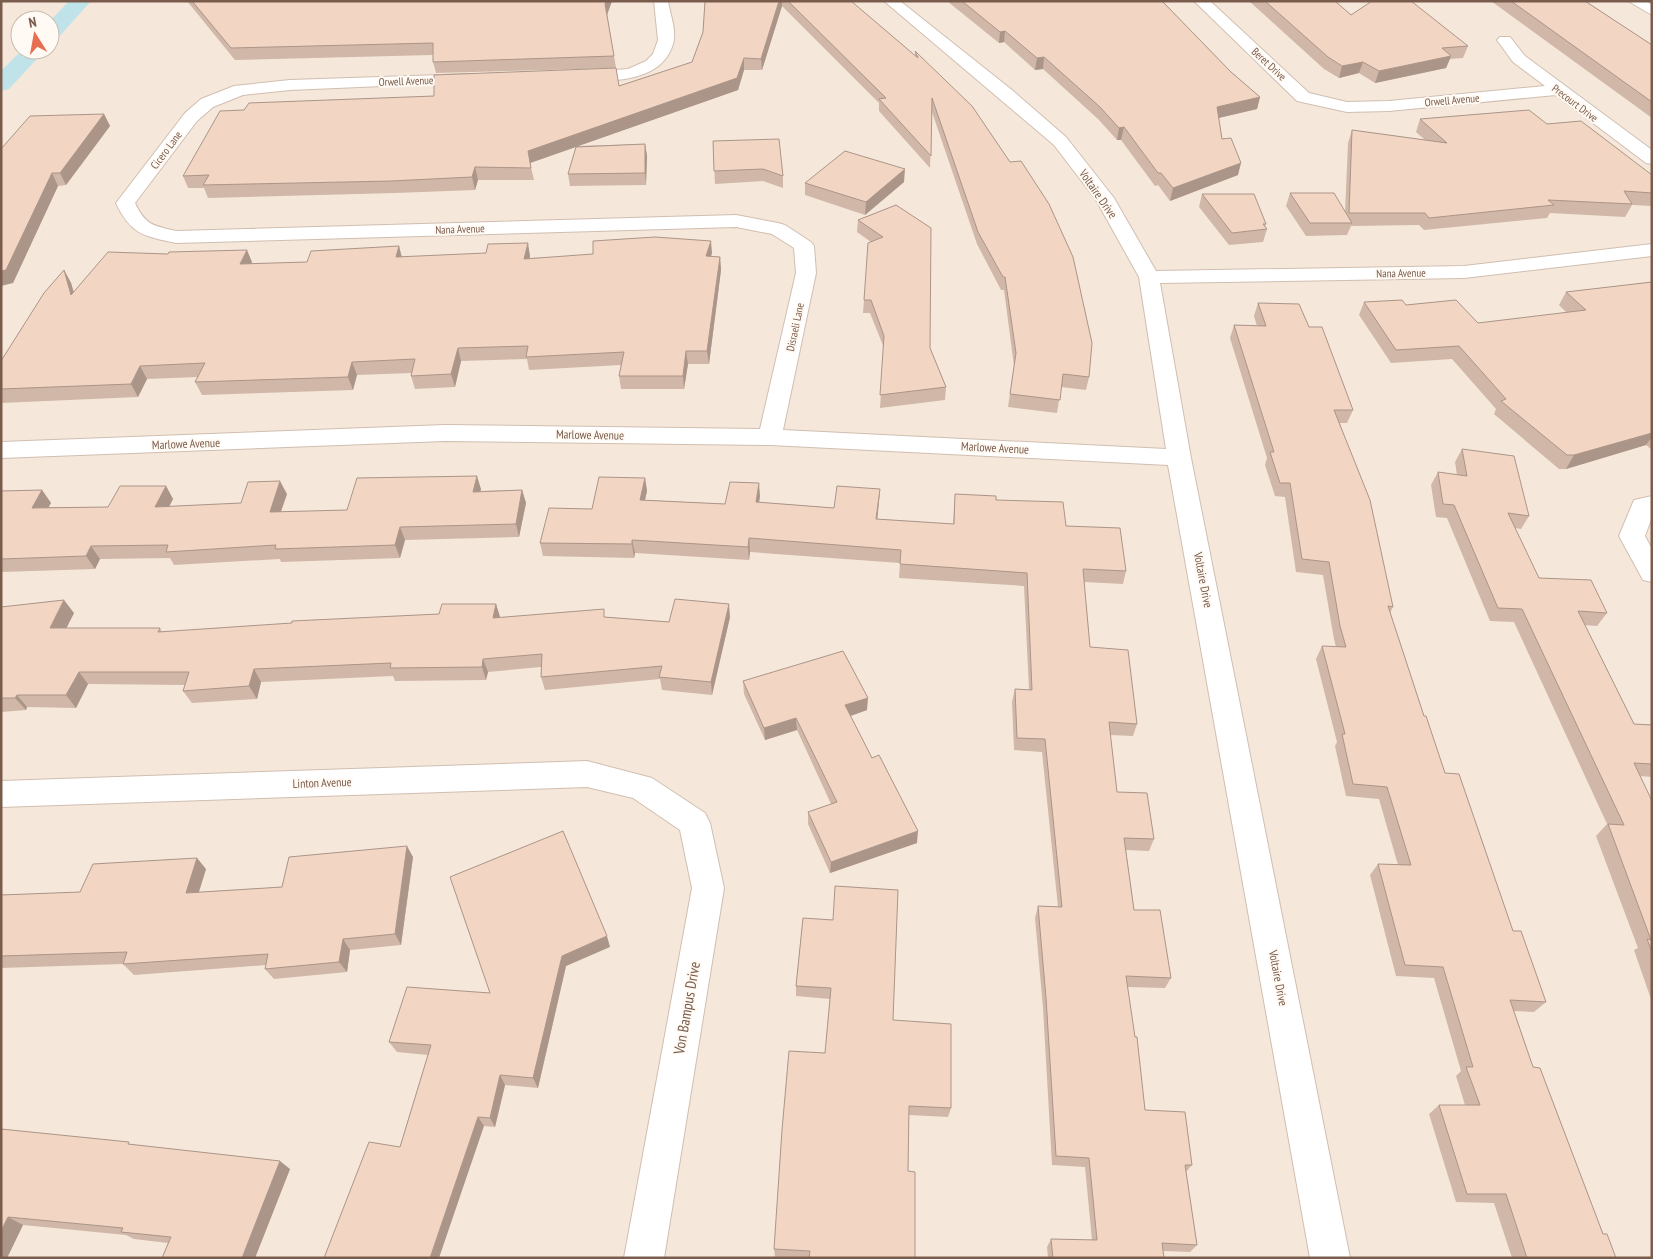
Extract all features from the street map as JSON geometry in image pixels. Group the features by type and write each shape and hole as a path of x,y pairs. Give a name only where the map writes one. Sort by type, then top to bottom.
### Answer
{"street":[{"path":"567,76 631,74 654,63 666,43 661,1"},
{"name":"Voltaire Drive","path":"891,1 1006,94 1060,141 1105,198 1149,277 1179,458 1330,1258"},
{"name":"Beret Drive","path":"1201,1 1303,97 1347,107"},
{"path":"1635,1 1652,11"},
{"name":"Precourt Drive","path":"1505,40 1519,59 1652,159"},
{"name":"Orwell Avenue","path":"240,90 290,85 488,79"},
{"name":"Cicero Lane","path":"142,229 132,220 125,203 191,117 207,103 240,90"},
{"name":"Orwell Avenue","path":"1347,107 1389,106 1558,90"},
{"name":"Nana Avenue","path":"142,229 176,237 736,221 778,228"},
{"name":"Disraeli Lane","path":"770,437 806,274 804,246 778,228"},
{"name":"Nana Avenue","path":"1149,277 1464,272 1652,250"},
{"name":"Marlowe Avenue","path":"1,450 445,433 770,437 1179,458"},
{"path":"1647,506 1632,536 1652,573"},
{"name":"Linton Avenue","path":"1,794 586,774 641,787"},
{"name":"Von Bampus Drive","path":"641,787 694,823 708,888 644,1258"}],"shaded area":[{"path":"1,1 1652,1 1652,1258 1,1258"}],"building":[{"path":"192,1 606,1 614,56 433,62 433,43 231,48"},
{"path":"705,1 779,1 761,59 744,58 737,78 528,151 531,168 475,167 472,177 391,181 203,185 209,175 183,176 220,111 244,110 249,103 434,96 434,75 616,68 619,86 692,62 703,32"},
{"path":"788,1 851,1 918,58 915,51 972,106 1010,162 1021,161 1049,204 1073,257 1092,343 1089,377 1063,374 1060,400 1010,394 1016,353 1005,277 1003,277 978,232 932,98 931,156 879,99 886,98"},
{"path":"962,1 1162,1 1231,72 1260,97 1217,107 1222,139 1231,138 1241,163 1173,188 1161,173 1158,173 1124,127 1119,128 1100,107 1044,57 1037,58 1005,31 1000,32"},
{"path":"1265,1 1335,1 1351,15 1372,1 1411,1 1468,46 1442,48 1451,56 1379,71 1363,62 1342,66 1328,57"},
{"path":"1511,1 1585,1 1652,45 1652,102"},
{"path":"1529,110 1547,124 1581,121 1652,175 1652,193 1624,191 1632,204 1548,200 1554,205 1429,218 1425,213 1349,213 1352,130 1447,143 1420,119"},
{"path":"104,114 60,173 52,173 6,270 1,271 1,149 30,116"},
{"path":"779,139 783,176 763,169 714,171 713,141"},
{"path":"645,144 645,173 568,174 576,147"},
{"path":"845,151 905,169 866,202 805,183"},
{"path":"1290,193 1334,193 1352,223 1310,223"},
{"path":"1202,194 1254,194 1266,224 1263,224 1267,229 1232,233"},
{"path":"896,205 931,228 930,348 946,387 880,395 884,336 871,300 864,300 868,243 883,237 858,220"},
{"path":"655,237 711,241 706,256 720,257 707,351 686,351 683,376 619,376 624,352 526,357 528,346 458,348 451,374 411,376 415,359 352,362 348,377 195,382 205,363 140,366 131,384 1,389 1,361 44,293 64,270 71,295 108,252 168,254 169,252 247,250 240,264 307,262 311,251 399,246 396,257 486,253 488,244 528,243 524,259 593,254 593,241"},
{"path":"1652,282 1652,433 1574,455 1567,455 1501,401 1506,399 1459,346 1396,350 1364,302 1402,300 1406,305 1456,300 1478,323 1586,310 1566,292"},
{"path":"1258,303 1299,304 1309,327 1322,327 1353,410 1334,410 1370,500 1393,607 1388,606 1424,716 1426,716 1445,773 1459,774 1513,931 1521,931 1546,1002 1510,1000 1533,1067 1540,1068 1603,1234 1607,1234 1616,1258 1527,1258 1506,1194 1467,1194 1439,1105 1480,1105 1466,1067 1473,1067 1443,967 1405,965 1378,864 1411,865 1387,787 1353,784 1342,734 1345,734 1322,646 1346,647 1340,626 1329,562 1302,559 1290,483 1280,483 1270,452 1274,452 1234,325 1266,326"},
{"path":"1462,449 1514,456 1529,516 1508,513 1539,578 1591,580 1607,613 1578,611 1634,724 1652,725 1652,764 1634,763 1652,801 1652,952 1647,939 1651,940 1608,824 1624,825 1522,609 1498,608 1454,505 1443,504 1438,472 1467,476"},
{"path":"477,476 473,492 522,490 516,524 400,527 395,545 275,549 276,545 166,552 168,545 91,546 86,556 1,559 1,491 42,490 32,508 108,507 120,486 166,486 155,507 241,503 248,482 280,481 270,512 347,510 357,478"},
{"path":"599,477 645,478 640,500 725,504 730,482 759,483 756,502 834,508 837,486 880,489 876,519 954,524 955,494 996,496 996,500 1063,502 1066,526 1120,528 1126,571 1083,569 1090,647 1128,650 1137,724 1109,722 1117,792 1147,793 1154,839 1124,838 1134,910 1160,910 1171,978 1126,976 1135,1037 1137,1037 1145,1110 1185,1112 1192,1165 1185,1165 1197,1245 1162,1243 1164,1258 1053,1258 1051,1239 1097,1240 1089,1158 1056,1156 1038,906 1062,907 1045,739 1017,738 1015,689 1032,690 1027,573 900,564 901,550 749,538 748,547 632,540 632,544 540,543 549,508 592,509"},
{"path":"675,599 729,604 711,682 659,677 662,666 541,677 542,654 483,659 482,667 390,668 391,663 254,669 249,686 183,691 189,672 79,672 66,695 17,695 15,698 1,698 1,607 64,600 50,628 160,628 158,632 292,623 292,621 439,614 442,604 496,604 493,618 604,609 604,617 669,622"},
{"path":"843,651 868,698 845,705 872,758 879,755 918,831 831,862 808,812 837,802 796,718 764,728 743,681"},
{"path":"563,831 607,936 562,956 533,1078 500,1075 490,1118 478,1117 430,1258 324,1258 369,1142 400,1147 431,1045 389,1042 407,987 490,993 450,877"},
{"path":"407,846 395,934 343,939 339,962 265,969 268,954 123,964 127,952 1,956 1,895 80,892 93,864 197,858 186,893 282,887 289,857"},
{"path":"835,886 898,890 893,1020 951,1024 951,1108 909,1106 908,1171 915,1172 915,1258 809,1258 810,1251 774,1249 789,1051 825,1053 831,988 796,986 803,918 833,920"},
{"path":"1,1129 129,1142 128,1144 280,1161 242,1258 162,1258 171,1237 121,1232 123,1228 8,1217 1,1231"}],"waterway":[{"path":"60,23 81,1"},
{"path":"1,84 24,60"}]}
